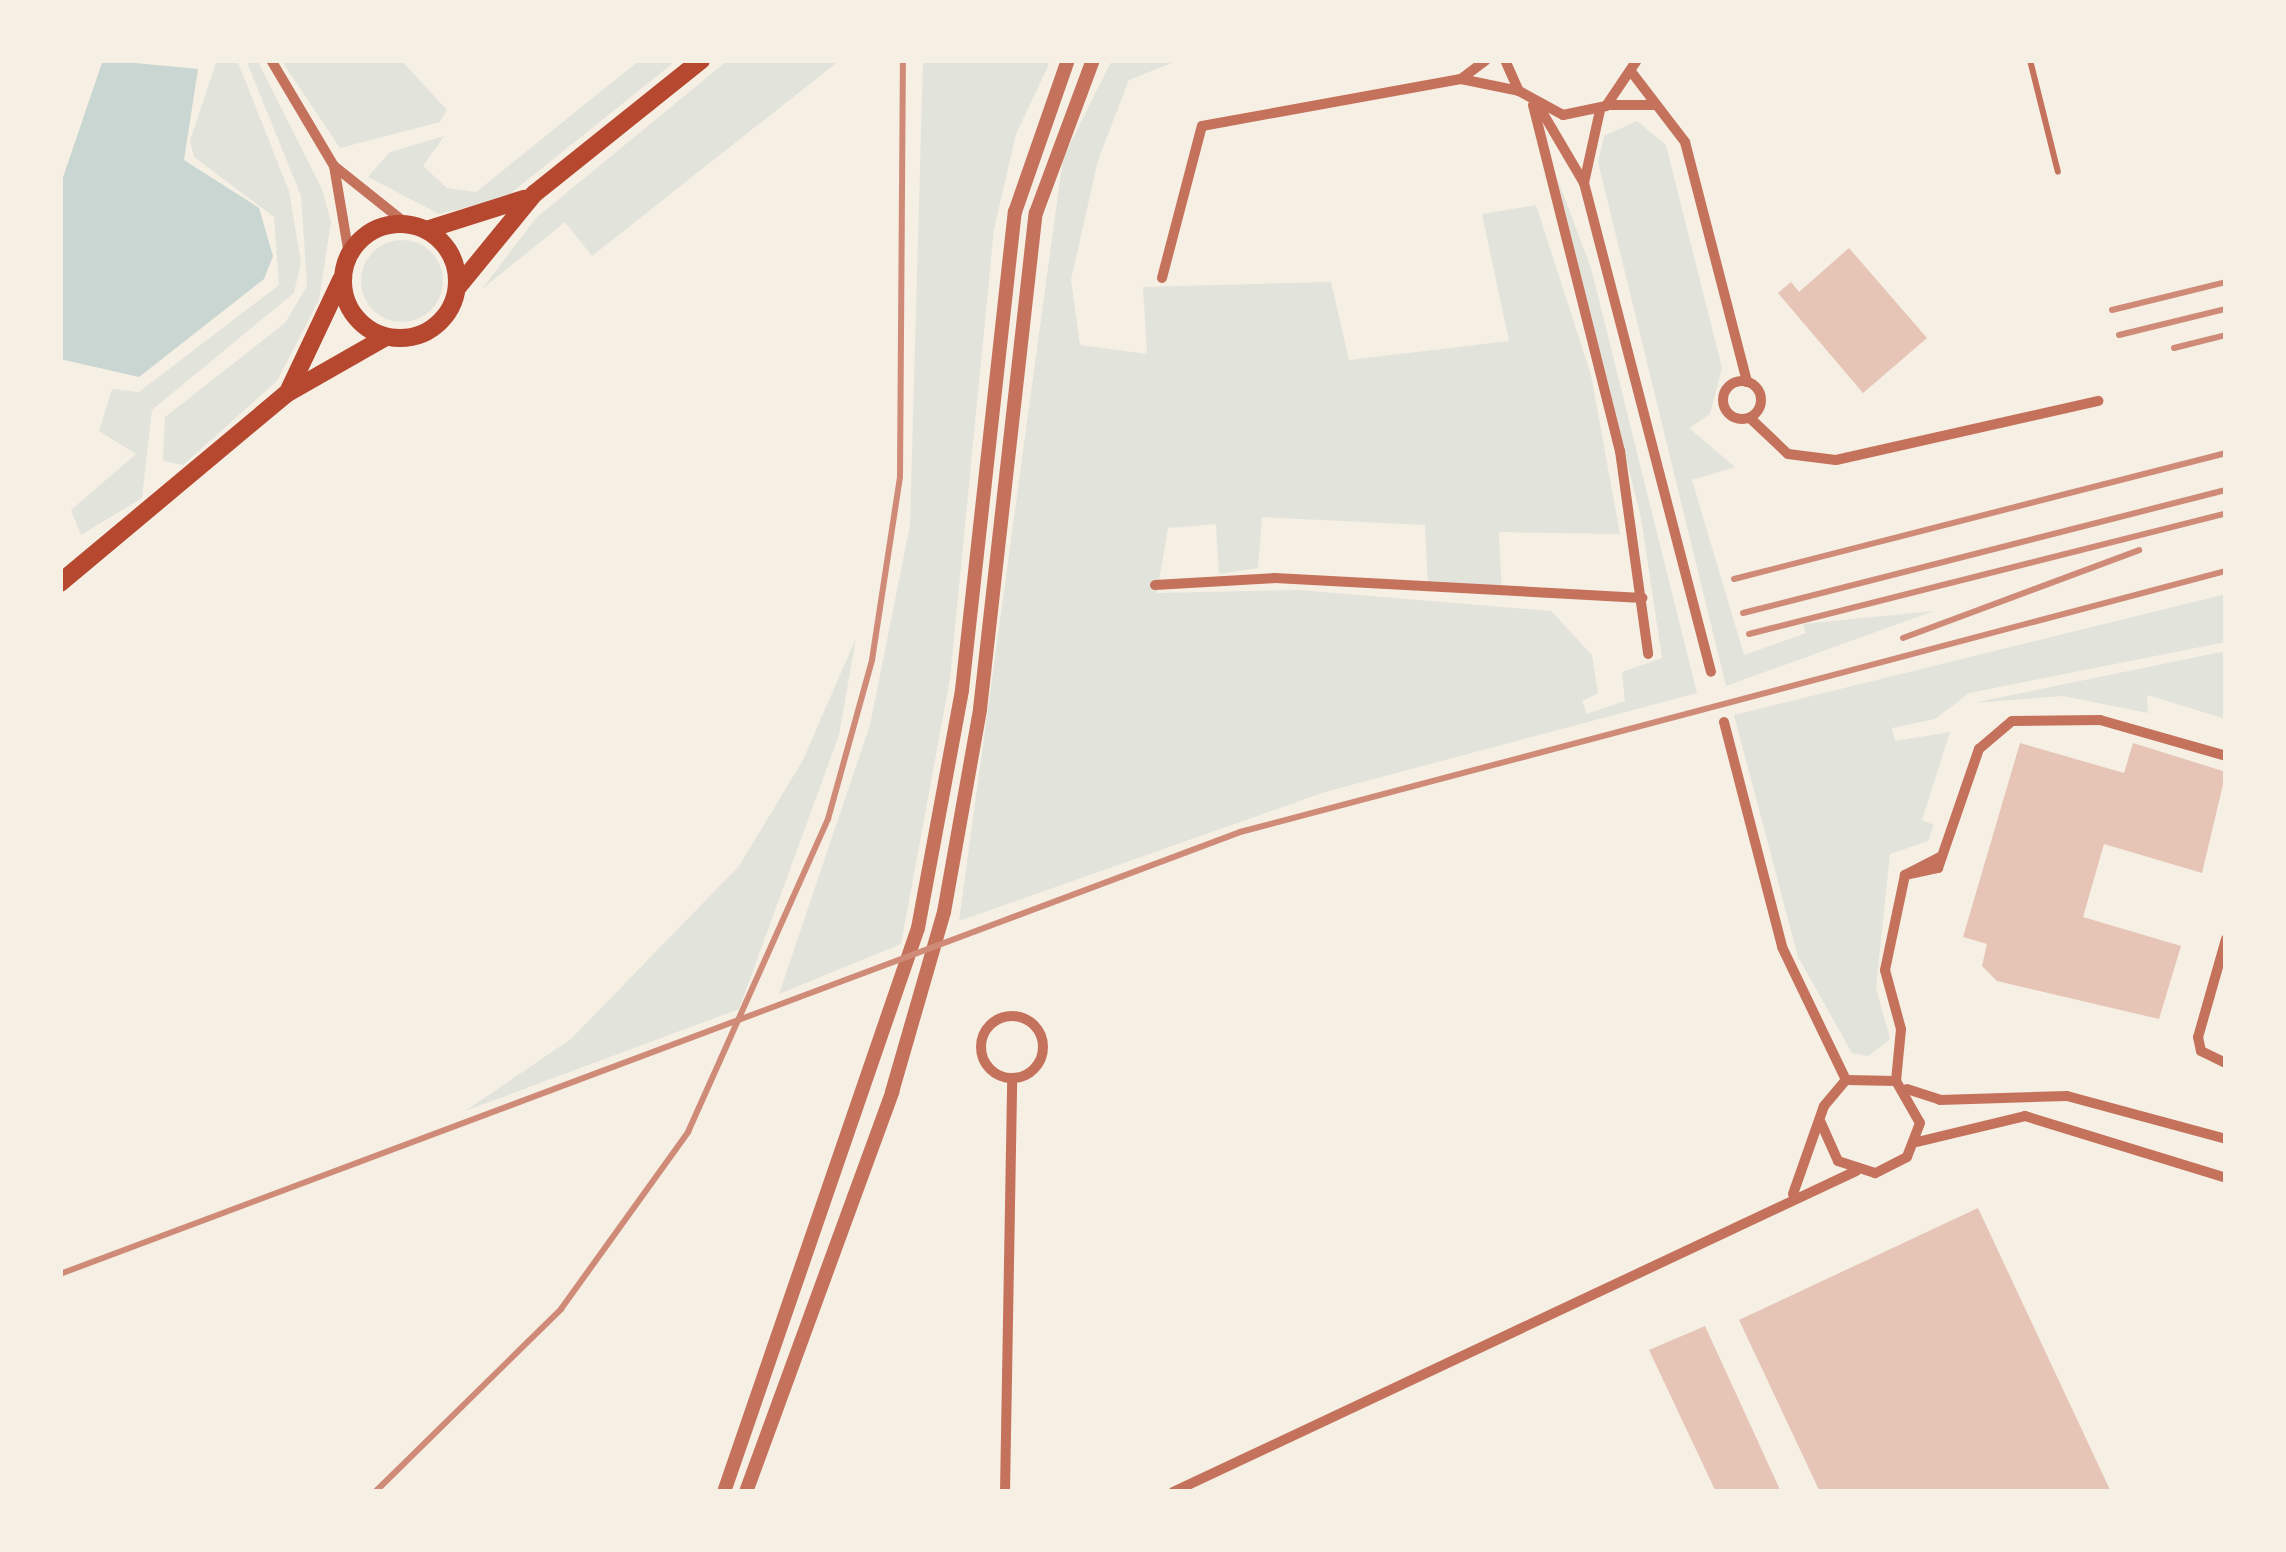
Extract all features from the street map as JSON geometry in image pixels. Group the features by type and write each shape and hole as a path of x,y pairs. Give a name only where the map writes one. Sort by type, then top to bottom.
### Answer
{"highway":[{"path":"60,584 286,394 386,337 428,332 457,288 534,194 701,60"},
{"path":"286,394 347,262 374,231 417,228 534,194"},
{"path":"417,228 451,255 457,288"},
{"path":"347,262 351,311 386,337"}],"street":[{"path":"271,60 334,166 417,228"},
{"path":"724,1492 918,928 962,690 1015,212 1069,60"},
{"path":"746,1492 892,1092 944,912 980,710 1036,213 1093,60"},
{"path":"1461,79 1486,60"},
{"path":"1505,60 1519,91 1537,107 1584,182 1711,672"},
{"path":"1584,182 1603,108 1636,64 1656,105 1685,142 1747,382 1760,392 1755,420"},
{"path":"1162,278 1202,126 1461,79 1519,91"},
{"path":"1537,107 1656,105"},
{"path":"1537,107 1620,451 1648,654"},
{"path":"334,166 347,262"},
{"path":"1741,361 1724,407 1755,420 1788,454 1836,460 2098,401"},
{"path":"1732,384 1747,382"},
{"path":"1155,585 1275,578 1642,598"},
{"path":"1917,1142 1901,1085 1901,1029 1885,970 1905,875 1942,856 1979,749 2012,722 2100,720 2226,756"},
{"path":"1724,722 1782,947 1846,1080"},
{"path":"2226,939 2199,1046 2226,1063"},
{"path":"1012,1016 1037,1029 1043,1048 1030,1073 1012,1079 985,1063 981,1042 1012,1016"},
{"path":"1005,1492 1012,1079"},
{"path":"1846,1080 1901,1085 1940,1100 2081,1098 2226,1139"},
{"path":"1791,1196 1821,1123 1846,1080"},
{"path":"1173,1492 1791,1196 1856,1171 1892,1168 1917,1142 2025,1116 2226,1178"},
{"path":"1821,1123 1838,1161 1856,1171"}],"lane":[{"path":"2030,60 2058,172"}],"shaded area":[{"path":"103,60 198,69 184,160 259,208 273,256 264,279 139,377 60,359 60,186"},
{"path":"217,60 237,60 289,191 301,262 294,293 152,410 142,498 81,535 71,510 136,454 99,431 112,389 139,392 279,285 274,217 194,157 190,141"},
{"path":"246,60 257,60 322,189 331,222 319,300 277,381 183,465 163,461 165,417 285,323 307,286 301,196"},
{"path":"281,60 401,60 447,110 440,122 340,148"},
{"path":"640,60 677,60 505,198 439,214 368,177 390,152 444,136 423,166 447,188 476,192"},
{"path":"728,60 840,60 592,256 565,222 482,289 536,218"},
{"path":"923,60 1051,60 1016,134 994,229 950,679 901,944 779,994 870,725 910,525"},
{"path":"1112,60 1179,60 1129,80 1098,160 1071,280 1080,345 1147,354 1143,287 1331,282 1349,360 1509,341 1482,214 1536,205 1591,375 1620,534 1499,532 1502,593 1428,585 1425,525 1262,517 1258,568 1219,574 1216,524 1168,528 1157,593 1298,590 1551,611 1592,655 1598,693 1582,701 1587,714 1625,701 1622,672 1662,658 1641,518 1556,175 1591,268 1697,693 1325,792 959,921 1063,158"},
{"path":"1637,121 1666,145 1722,368 1710,414 1689,428 1735,467 1692,480 1744,655 1806,633 1803,624 1934,611 1726,686 1598,162 1604,136"},
{"path":"402,240 431,252 443,281 431,310 402,322 373,310 361,281 373,252"},
{"path":"2226,594 2226,642 1969,693 1935,719 1892,728 1895,741 1950,732 1922,820 1934,825 1928,841 1890,854 1876,988 1890,1039 1868,1056 1852,1053 1798,957 1734,715"},
{"path":"856,638 839,735 739,1009 465,1111 571,1039 739,866 803,760"},
{"path":"2226,651 2226,719 2147,695 2148,713 2063,696 1973,703"}],"building":[{"path":"1849,248 1927,338 1863,393 1778,293 1791,282 1799,292"},
{"path":"2020,743 2124,773 2133,743 2226,772 2202,873 2104,844 2083,917 2181,946 2159,1019 1997,981 1982,966 1987,944 1963,937"},
{"path":"1978,1208 2111,1492 1820,1492 1739,1320"},
{"path":"1705,1326 1781,1492 1716,1492 1649,1350"}],"railway":[{"path":"375,1492 561,1309 688,1132 828,819 872,660 900,477 903,60"},
{"path":"2112,310 2226,282"},
{"path":"2119,335 2226,309"},
{"path":"2174,348 2226,335"},
{"path":"1734,579 2226,453"},
{"path":"1743,613 2226,490"},
{"path":"1749,634 2226,513"},
{"path":"1903,638 2139,550"},
{"path":"60,1274 1240,832 2226,571"}]}
